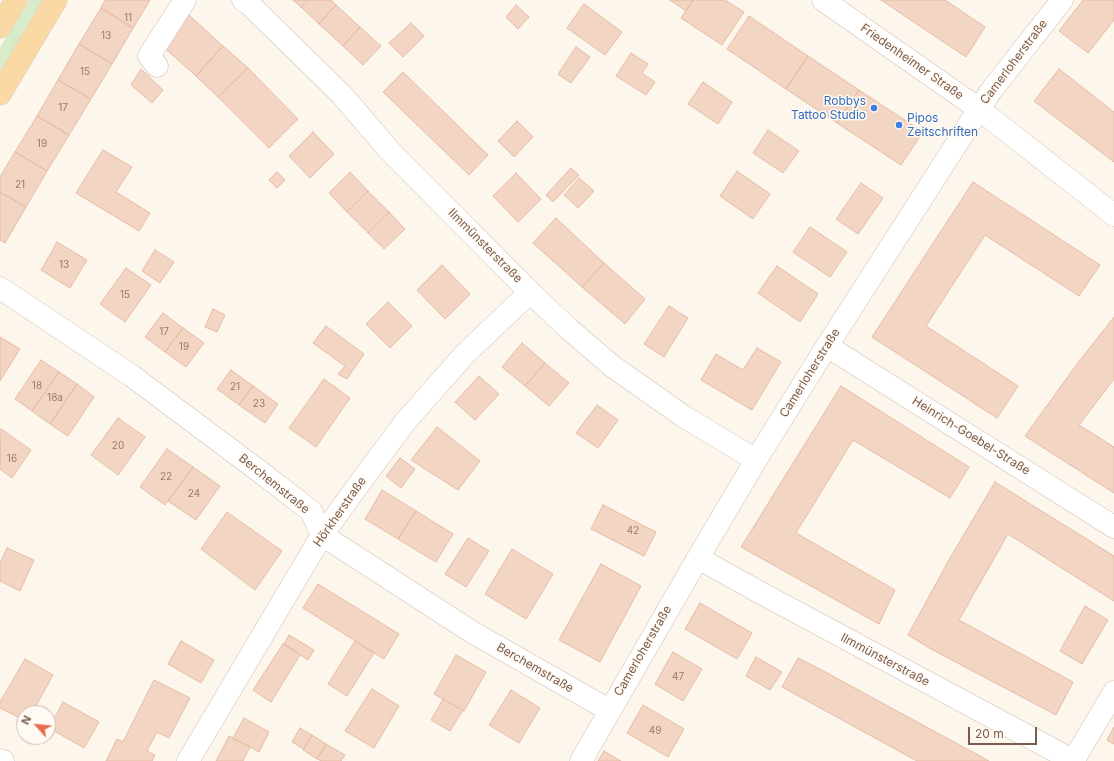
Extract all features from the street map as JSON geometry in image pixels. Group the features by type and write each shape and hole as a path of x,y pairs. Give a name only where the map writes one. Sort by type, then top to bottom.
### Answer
{"main road":[{"path":"0,27 16,0"},
{"path":"0,94 56,0"}],"street":[{"path":"157,66 148,56 185,0"},
{"name":"Ilmmünsterstraße","path":"243,0 249,4 342,95 390,150 530,292 570,330 612,366 683,416 756,460"},
{"name":"Friedenheimer Straße","path":"823,0 979,109 1114,215"},
{"name":"Camerloherstraße","path":"581,761 609,710 756,460 827,346 979,109 1062,0"},
{"name":"Berchemstraße","path":"0,288 132,376 259,471 311,511 322,535 472,632 609,710"},
{"name":"Hörkherstraße","path":"188,761 322,535 405,422 465,354 530,292"},
{"name":"Heinrich-Goebel-Straße","path":"827,346 1114,527"},
{"name":"Ilmmünsterstraße","path":"698,558 1073,761"},
{"path":"1073,761 1114,692"}],"green space":[{"path":"29,0 44,0 0,73 0,47"}],"building":[{"path":"105,0 150,0 133,28 101,8"},
{"path":"293,0 308,0 301,7"},
{"path":"308,0 331,0 336,5 319,24 301,7"},
{"path":"670,0 693,0 686,11"},
{"path":"693,0 725,0 744,12 722,45 681,18"},
{"path":"881,0 945,0 985,27 966,57"},
{"path":"1083,0 1114,0 1114,20 1088,53 1059,31"},
{"path":"584,4 622,32 605,55 567,28"},
{"path":"336,5 360,27 343,46 319,24"},
{"path":"516,5 529,17 518,29 506,17"},
{"path":"101,8 133,28 112,64 79,44"},
{"path":"189,15 223,46 196,76 160,44"},
{"path":"749,16 808,56 786,89 727,49"},
{"path":"411,23 424,36 403,57 389,43"},
{"path":"360,27 381,46 363,65 343,46"},
{"path":"79,44 112,64 91,99 58,80"},
{"path":"223,46 248,68 218,97 196,76"},
{"path":"576,47 590,57 571,83 558,74"},
{"path":"631,53 648,64 642,73 655,82 646,95 616,76"},
{"path":"808,56 859,90 837,123 786,89"},
{"path":"248,68 298,119 269,148 218,97"},
{"path":"141,69 163,90 152,103 131,85"},
{"path":"1059,69 1114,112 1114,162 1034,101"},
{"path":"403,72 488,155 469,175 383,92"},
{"path":"58,80 91,99 69,135 37,116"},
{"path":"703,82 732,102 718,124 688,104"},
{"path":"859,90 923,132 901,165 837,123"},
{"path":"37,116 69,135 47,171 15,152"},
{"path":"517,121 533,137 514,157 498,141"},
{"path":"768,130 799,151 783,173 753,153"},
{"path":"313,132 334,154 310,178 289,156"},
{"path":"103,150 132,167 116,192 150,213 139,231 76,193"},
{"path":"15,152 47,171 26,207 0,192 0,177"},
{"path":"571,168 579,175 553,202 546,195"},
{"path":"737,171 770,194 753,219 720,196"},
{"path":"277,172 285,180 277,188 269,180"},
{"path":"350,172 368,191 347,212 329,193"},
{"path":"516,173 541,199 518,222 493,196"},
{"path":"579,178 594,191 578,208 564,195"},
{"path":"973,182 1100,265 1079,296 985,235 926,326 1018,386 997,418 872,337"},
{"path":"861,183 883,198 858,234 836,219"},
{"path":"368,191 389,212 368,233 347,212"},
{"path":"0,192 26,207 5,243 0,240"},
{"path":"389,212 405,229 384,249 368,233"},
{"path":"556,218 604,263 582,287 533,243"},
{"path":"810,227 847,252 830,277 793,252"},
{"path":"57,242 87,260 70,288 41,270"},
{"path":"155,250 174,262 160,283 142,271"},
{"path":"604,263 645,299 625,324 582,287"},
{"path":"442,265 470,294 445,319 417,290"},
{"path":"777,266 818,294 800,322 758,293"},
{"path":"126,268 151,285 125,322 100,304"},
{"path":"388,302 412,326 390,348 366,324"},
{"path":"669,306 688,318 664,357 644,344"},
{"path":"213,309 225,315 217,332 205,327"},
{"path":"163,313 183,328 165,352 145,337"},
{"path":"1114,317 1114,379 1079,425 1114,447 1114,493 1025,436 1077,364"},
{"path":"326,326 364,354 347,379 338,374 345,366 313,343"},
{"path":"183,328 204,343 186,367 165,352"},
{"path":"0,337 20,349 0,381"},
{"path":"522,343 545,363 525,386 502,367"},
{"path":"757,348 781,362 752,410 701,380 716,354 743,370"},
{"path":"41,360 59,372 32,411 15,399"},
{"path":"545,363 569,383 549,406 525,386"},
{"path":"231,370 253,386 239,405 217,389"},
{"path":"59,372 77,384 50,424 32,411"},
{"path":"479,376 499,394 475,420 455,402"},
{"path":"324,379 350,398 316,447 289,428"},
{"path":"77,384 94,397 68,436 50,424"},
{"path":"253,386 278,404 265,423 239,405"},
{"path":"841,386 969,467 950,498 853,440 796,533 895,590 879,624 741,547"},
{"path":"597,405 618,420 598,448 576,433"},
{"path":"118,418 145,437 118,475 91,455"},
{"path":"437,427 480,461 458,490 411,460"},
{"path":"1,429 31,450 12,478 0,469"},
{"path":"167,449 193,467 165,505 140,487"},
{"path":"400,458 415,469 401,488 386,476"},
{"path":"193,467 220,486 196,520 168,501"},
{"path":"995,482 1114,556 1114,601 1008,534 959,620 1073,682 1056,715 931,649 908,635 950,558"},
{"path":"382,490 416,511 398,539 365,519"},
{"path":"603,505 656,532 644,556 591,529"},
{"path":"416,511 453,534 436,562 398,539"},
{"path":"227,512 282,551 255,590 201,549"},
{"path":"468,538 489,551 466,587 445,574"},
{"path":"7,548 34,560 20,591 0,581 0,563"},
{"path":"512,549 553,574 526,619 485,594"},
{"path":"601,564 641,586 600,662 559,640"},
{"path":"318,584 399,634 384,659 303,608"},
{"path":"700,603 752,633 737,659 685,629"},
{"path":"1085,606 1108,620 1082,664 1060,651"},
{"path":"289,635 314,650 308,660 284,644"},
{"path":"181,641 214,660 201,683 168,664"},
{"path":"355,641 374,653 347,696 328,684"},
{"path":"283,644 300,655 271,702 253,690"},
{"path":"673,652 702,669 683,701 655,684"},
{"path":"456,655 486,672 464,711 434,694"},
{"path":"756,657 782,672 770,690 746,676"},
{"path":"798,658 989,761 917,761 782,687"},
{"path":"25,659 53,675 36,705 16,705 16,716 0,708 0,702"},
{"path":"154,680 190,698 169,738 157,732 147,751 155,755 152,761 106,761 117,739 123,742"},
{"path":"372,689 399,706 374,748 345,731"},
{"path":"511,690 540,708 519,743 489,725"},
{"path":"443,699 463,710 450,731 431,720"},
{"path":"63,702 99,722 84,748 56,732 56,715"},
{"path":"643,705 684,729 668,757 627,733"},
{"path":"244,718 269,732 259,752 233,738"},
{"path":"1114,727 1114,744 1107,740"},
{"path":"300,728 312,735 304,749 292,742"},
{"path":"312,735 326,744 317,759 303,750"},
{"path":"229,736 250,747 243,761 216,761"},
{"path":"326,744 345,755 341,761 322,761 317,759"},
{"path":"604,751 619,760 621,761 598,761"}],"place":[{"name":"Robbys Tattoo Studio","path":"874,108"},
{"name":"Pipos Zeitschriften","path":"899,125"}]}
